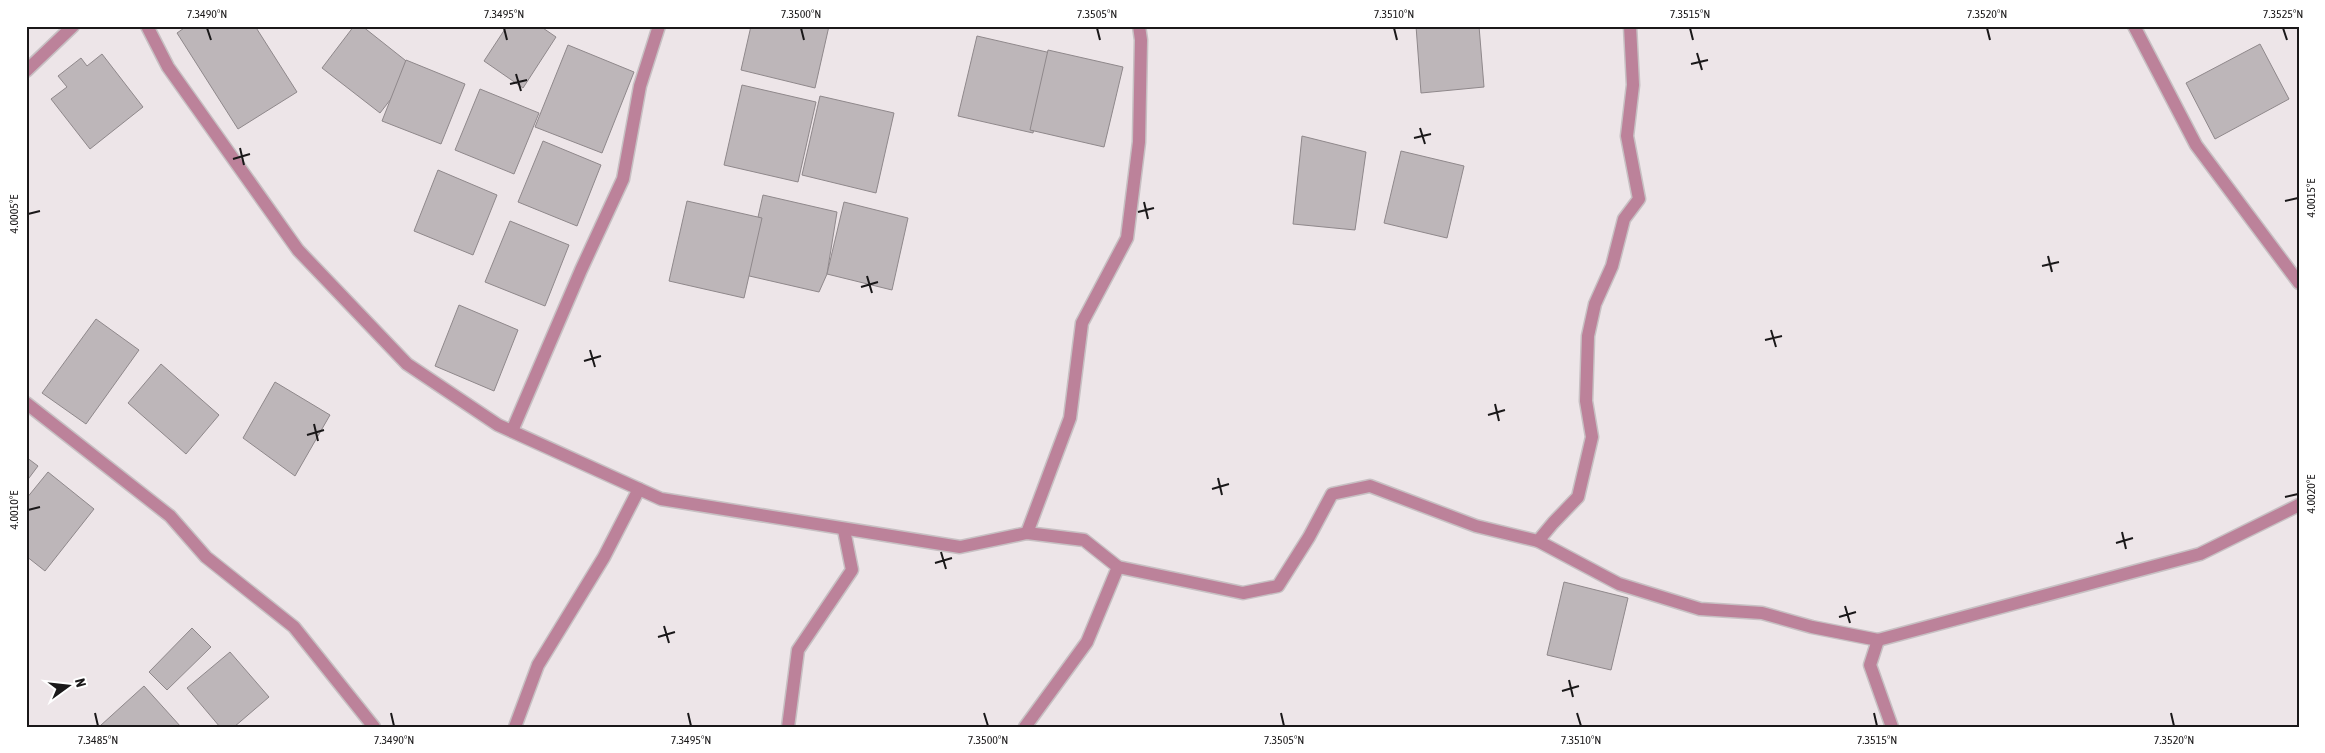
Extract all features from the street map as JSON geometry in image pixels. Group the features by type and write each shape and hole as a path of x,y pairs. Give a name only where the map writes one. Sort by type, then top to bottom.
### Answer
{"street":[{"path":"26,71 73,26"},
{"path":"148,26 168,67 298,250 407,364 498,425 661,499 771,515 844,530 960,546 1027,533 1084,540 1118,567 1243,594 1278,586 1332,494 1370,486 1476,526 1538,541 1619,584 1700,609 1762,612 1812,627 1878,640 2200,554 2299,504"},
{"path":"512,431 581,270 623,179 640,86 659,26"},
{"path":"1027,533 1070,418 1082,322 1127,238 1138,142 1141,40 1139,26"},
{"path":"1538,541 1552,523 1578,497 1592,437 1586,401 1588,336 1595,304 1612,266 1624,219 1639,199 1627,136 1633,86 1630,26"},
{"path":"2134,26 2196,145 2299,283"},
{"path":"26,403 170,516 206,557 294,627 374,727"},
{"path":"515,727 538,664 604,557 639,489"},
{"path":"788,727 798,650 852,570 844,530"},
{"path":"1025,727 1087,642 1118,567"},
{"path":"1878,640 1870,665 1892,727"}],"building":[{"path":"187,26 255,26 297,92 238,129 177,33"},
{"path":"354,26 362,26 415,68 380,113 322,68"},
{"path":"507,26 540,26 556,37 523,88 484,61"},
{"path":"751,26 829,26 815,88 741,70"},
{"path":"1416,26 1479,26 1484,87 1421,93"},
{"path":"977,36 1051,53 1033,133 958,116"},
{"path":"2260,44 2289,99 2215,139 2186,83"},
{"path":"568,45 634,72 602,153 535,127"},
{"path":"1048,50 1123,67 1104,147 1030,130"},
{"path":"102,54 143,107 90,149 51,99 67,87 58,76 81,58 87,66"},
{"path":"406,60 465,84 441,144 382,121"},
{"path":"742,85 816,102 798,182 724,165"},
{"path":"480,89 539,113 514,174 455,150"},
{"path":"820,96 894,113 876,193 802,175"},
{"path":"1302,136 1366,152 1355,230 1293,224"},
{"path":"543,141 601,165 577,226 518,202"},
{"path":"1401,151 1464,166 1447,238 1384,223"},
{"path":"438,170 497,195 473,255 414,231"},
{"path":"763,195 837,212 827,274 819,292 745,275"},
{"path":"687,201 762,218 744,298 669,281"},
{"path":"844,202 908,218 892,290 827,274"},
{"path":"510,221 569,245 545,306 485,282"},
{"path":"459,305 518,330 494,391 435,366"},
{"path":"96,319 139,350 86,424 42,393"},
{"path":"161,364 219,415 186,454 128,403"},
{"path":"275,382 330,415 295,476 243,438"},
{"path":"26,457 38,466 26,482"},
{"path":"48,472 94,509 45,571 26,556 26,499"},
{"path":"1564,582 1628,598 1611,670 1547,655"},
{"path":"192,628 211,647 167,690 149,672"},
{"path":"230,652 269,697 234,727 220,727 187,688"},
{"path":"144,686 181,727 100,727 100,726"}]}
